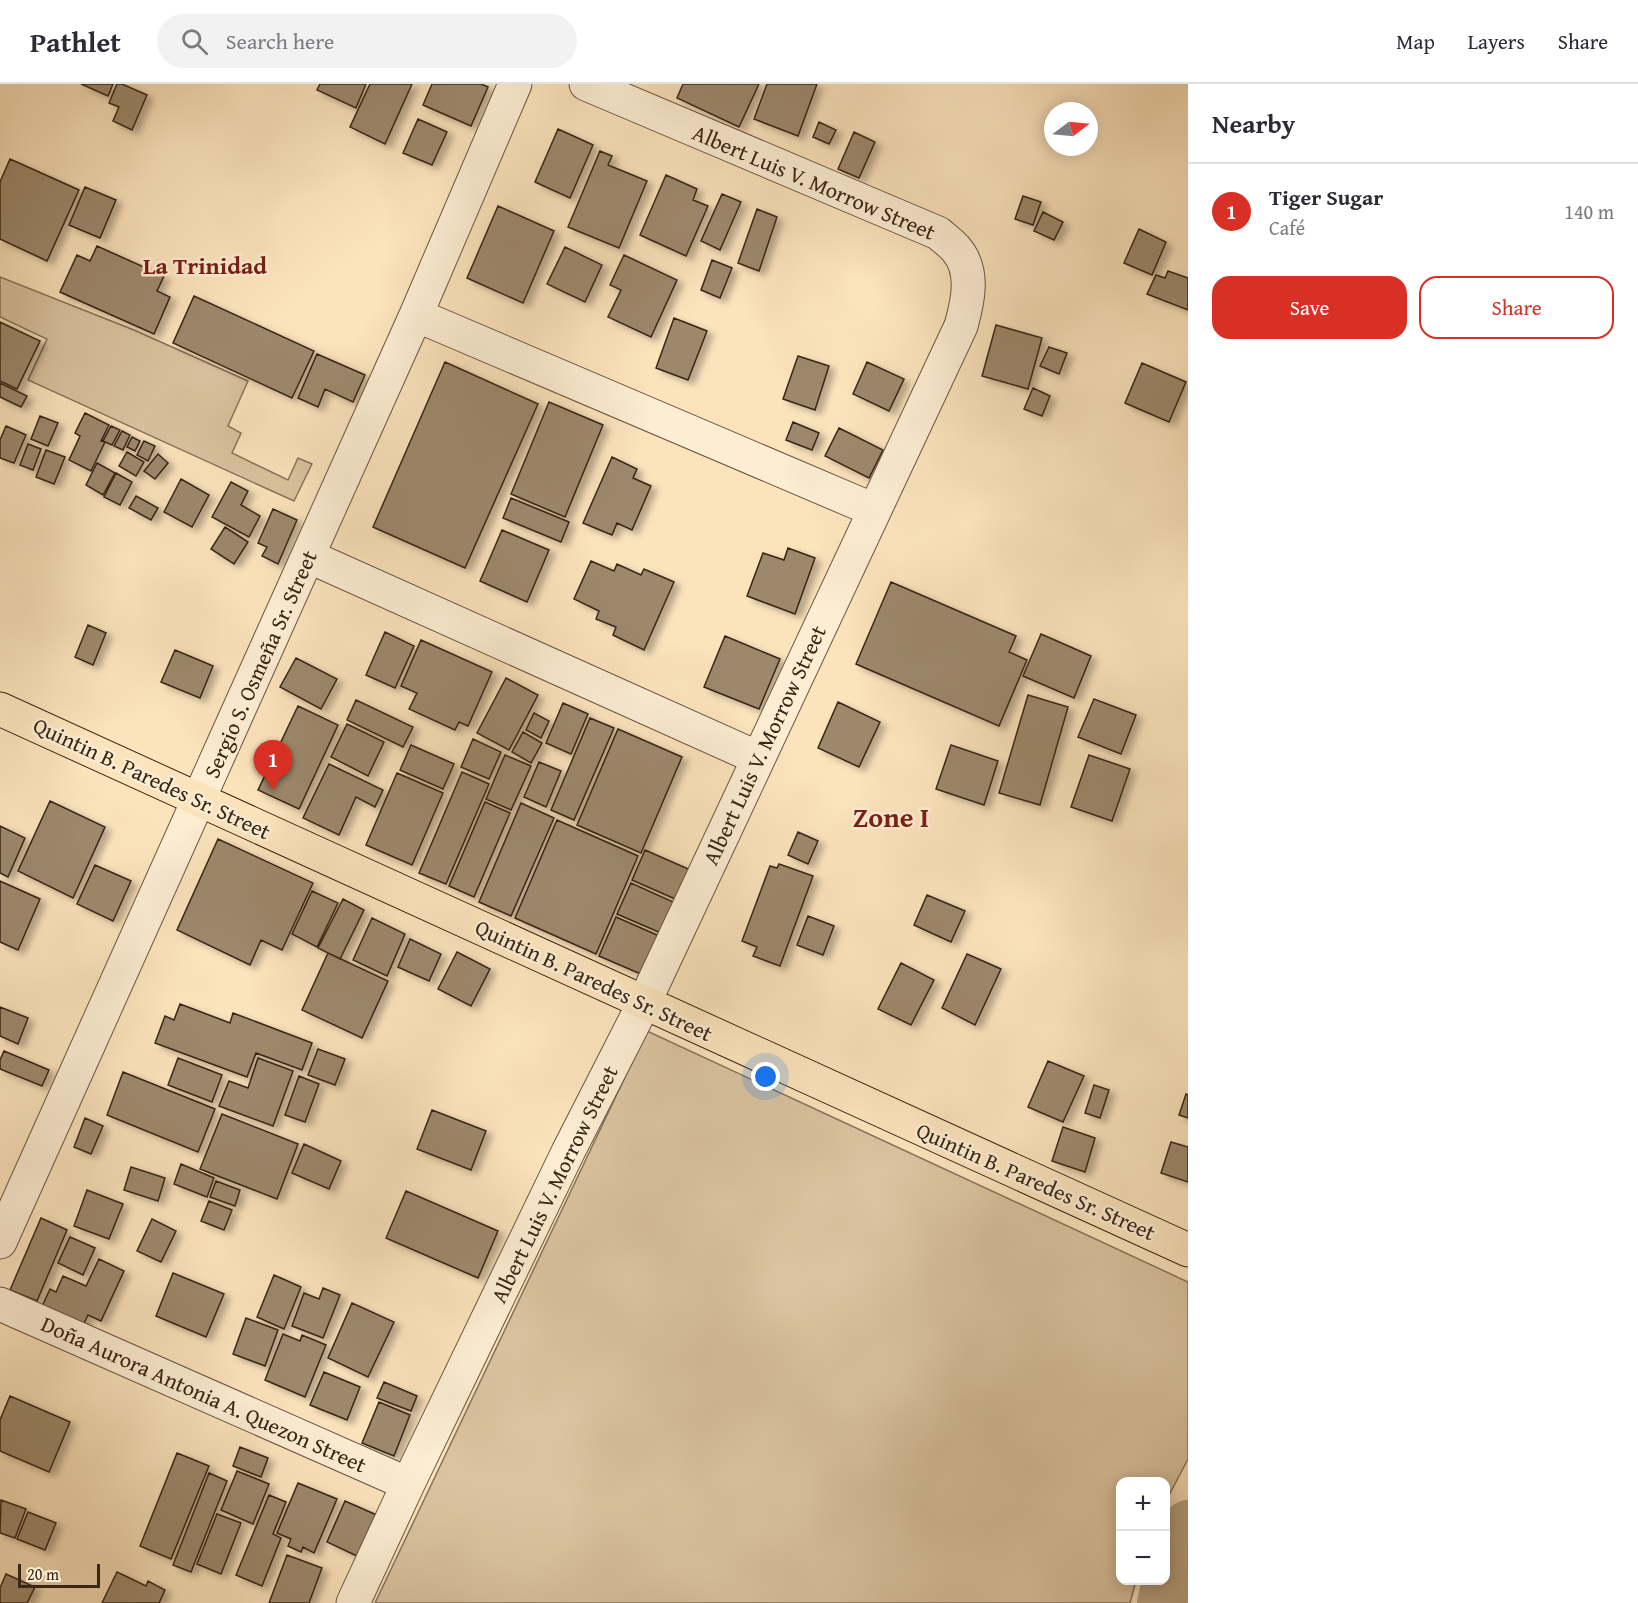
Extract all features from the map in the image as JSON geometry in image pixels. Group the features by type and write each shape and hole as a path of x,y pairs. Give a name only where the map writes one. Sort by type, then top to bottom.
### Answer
{"main road":[{"name":"Quintin B. Paredes Sr. Street","path":"0,709 1188,1251"}],"street":[{"name":"Sergio S. Osmeña Sr. Street","path":"0,1242 416,315 514,84"},
{"name":"Albert Luis V. Morrow Street","path":"353,1603 568,1152 644,1003 961,326 969,298 968,274 957,250 938,233 586,84"},
{"path":"416,315 874,510"},
{"path":"308,556 758,758"},
{"name":"Doña Aurora Antonia A. Quezon Street","path":"0,1304 408,1484"}],"shaded area":[{"path":"0,277 134,330 248,381 228,426 241,433 232,453 288,480 298,458 312,464 294,501 28,380 47,339 0,317"},
{"path":"647,1031 1188,1282 1188,1459 1170,1493 1170,1477 1116,1477 1116,1585 1135,1585 1130,1603 375,1603"}],"building":[{"path":"81,84 113,84 108,96"},
{"path":"117,84 147,95 132,130 113,121 119,107 109,103"},
{"path":"320,84 366,84 356,108 317,90"},
{"path":"370,84 412,84 385,144 350,127"},
{"path":"432,84 481,84 488,87 471,126 423,105"},
{"path":"683,84 759,84 739,127 677,98"},
{"path":"767,84 817,84 798,136 754,119"},
{"path":"418,119 447,132 432,165 403,153"},
{"path":"819,122 836,130 829,144 813,137"},
{"path":"558,129 593,145 570,198 535,182"},
{"path":"854,132 875,142 859,178 838,169"},
{"path":"600,151 612,156 608,165 647,181 619,248 568,227"},
{"path":"10,159 79,190 47,261 0,239 0,182"},
{"path":"666,175 697,189 693,200 708,206 686,256 640,235"},
{"path":"85,187 116,200 100,238 69,225"},
{"path":"722,194 741,202 720,250 701,241"},
{"path":"1023,196 1041,202 1033,225 1015,219"},
{"path":"498,206 554,231 523,303 467,278"},
{"path":"757,209 777,217 759,271 738,263"},
{"path":"1043,212 1063,222 1054,240 1034,231"},
{"path":"1139,229 1166,242 1152,275 1124,263"},
{"path":"97,246 164,276 157,291 170,297 154,334 60,292 77,255 90,261"},
{"path":"565,247 602,265 585,302 547,284"},
{"path":"624,255 677,280 651,337 608,317 621,290 610,285"},
{"path":"712,260 732,268 720,298 701,290"},
{"path":"1168,271 1188,278 1188,310 1147,294 1156,275 1165,278"},
{"path":"194,296 314,351 292,398 173,343"},
{"path":"674,318 707,331 688,380 656,368"},
{"path":"0,322 40,341 17,389 0,381"},
{"path":"996,325 1042,338 1028,389 982,376"},
{"path":"1049,347 1067,353 1059,374 1040,366"},
{"path":"317,354 365,375 353,402 325,389 318,407 298,398"},
{"path":"798,356 829,366 815,410 783,399"},
{"path":"445,362 538,404 465,568 373,527"},
{"path":"867,362 904,379 889,411 853,394"},
{"path":"1142,363 1186,382 1169,422 1125,403"},
{"path":"0,383 27,396 21,407 0,397"},
{"path":"1033,388 1050,396 1042,416 1024,409"},
{"path":"549,402 603,425 565,517 511,494"},
{"path":"85,413 109,425 101,441 105,442 91,471 69,460 80,436 75,433"},
{"path":"40,416 58,423 48,446 31,439"},
{"path":"793,422 819,433 812,450 786,440"},
{"path":"6,426 26,435 14,463 0,458 0,440"},
{"path":"111,426 120,430 112,445 103,441"},
{"path":"839,428 883,450 869,478 825,456"},
{"path":"122,431 130,435 123,450 114,446"},
{"path":"132,437 140,441 135,451 127,447"},
{"path":"144,441 155,446 148,461 137,455"},
{"path":"28,444 41,449 33,470 20,465"},
{"path":"46,450 65,457 54,484 36,477"},
{"path":"127,452 144,462 136,476 119,466"},
{"path":"158,454 168,463 155,479 144,471"},
{"path":"612,457 637,469 633,478 651,486 632,530 617,523 612,535 583,523"},
{"path":"97,463 115,473 103,495 86,485"},
{"path":"116,473 132,482 120,505 104,497"},
{"path":"181,479 209,495 192,527 164,512"},
{"path":"231,482 248,491 241,505 260,516 249,537 212,517"},
{"path":"136,496 158,508 151,520 129,508"},
{"path":"511,498 569,522 561,542 503,518"},
{"path":"273,509 297,520 278,564 262,556 267,547 258,543"},
{"path":"225,527 248,542 234,564 211,549"},
{"path":"502,530 549,550 527,602 480,581"},
{"path":"788,548 815,558 795,614 747,596 763,553 784,560"},
{"path":"591,561 614,571 617,564 641,575 644,569 674,582 644,650 613,635 616,627 596,619 599,611 574,599"},
{"path":"891,582 1016,636 1009,652 1027,660 999,726 856,664"},
{"path":"88,625 106,633 93,665 75,657"},
{"path":"385,632 414,646 395,688 366,675"},
{"path":"1041,634 1091,656 1074,698 1023,676"},
{"path":"725,636 780,659 759,709 704,687"},
{"path":"421,640 492,672 468,726 459,722 455,730 409,709 417,693 401,686"},
{"path":"175,650 213,666 200,698 161,682"},
{"path":"296,658 337,679 321,709 280,687"},
{"path":"506,678 538,695 509,750 477,733"},
{"path":"1028,695 1068,707 1040,805 999,793"},
{"path":"1094,699 1136,715 1121,754 1078,737"},
{"path":"356,700 413,727 403,747 347,720"},
{"path":"838,702 880,722 859,767 818,748"},
{"path":"563,703 588,714 571,754 546,743"},
{"path":"298,706 338,725 299,809 258,790"},
{"path":"534,713 549,721 541,738 526,730"},
{"path":"590,718 614,728 574,820 551,810"},
{"path":"347,724 384,742 368,776 331,757"},
{"path":"618,729 682,757 641,853 577,825"},
{"path":"523,732 542,743 531,763 512,752"},
{"path":"473,739 501,752 489,779 461,767"},
{"path":"411,745 454,764 443,789 400,770"},
{"path":"951,745 998,761 984,805 936,789"},
{"path":"505,755 531,766 511,810 486,799"},
{"path":"1089,755 1130,769 1112,821 1071,807"},
{"path":"539,762 561,771 546,807 524,797"},
{"path":"329,764 383,790 375,807 356,797 339,835 303,818"},
{"path":"462,772 489,784 446,884 419,873"},
{"path":"397,773 443,793 412,865 366,845"},
{"path":"50,801 105,827 73,898 18,871"},
{"path":"485,802 510,813 474,897 449,886"},
{"path":"521,803 554,818 511,916 479,902"},
{"path":"557,820 638,856 596,954 515,918"},
{"path":"0,826 25,838 8,877 0,873"},
{"path":"798,832 818,841 808,864 788,855"},
{"path":"218,839 313,883 282,950 261,940 250,965 177,930"},
{"path":"645,850 695,872 682,902 632,880"},
{"path":"779,864 813,876 780,966 753,956 757,947 742,941 770,866 777,868"},
{"path":"95,865 131,881 113,921 77,904"},
{"path":"0,881 40,899 18,950 0,942"},
{"path":"631,883 682,906 668,936 617,914"},
{"path":"312,891 338,903 317,947 292,934"},
{"path":"927,895 965,911 951,942 914,925"},
{"path":"343,899 364,910 340,959 318,948"},
{"path":"808,916 834,926 823,955 797,945"},
{"path":"616,917 666,939 650,978 599,956"},
{"path":"372,918 405,934 387,976 353,960"},
{"path":"410,939 441,954 429,981 398,967"},
{"path":"457,952 490,969 471,1006 438,989"},
{"path":"328,953 388,981 362,1038 302,1010"},
{"path":"967,954 1001,969 975,1025 942,1008"},
{"path":"901,963 934,980 911,1025 878,1009"},
{"path":"180,1004 230,1023 233,1013 312,1043 302,1070 256,1053 247,1077 155,1043 165,1016 174,1020"},
{"path":"0,1007 28,1018 18,1044 0,1036"},
{"path":"318,1049 345,1059 335,1085 308,1075"},
{"path":"4,1051 49,1070 42,1086 0,1069 0,1060"},
{"path":"178,1058 222,1075 212,1102 168,1085"},
{"path":"258,1058 293,1071 273,1126 219,1106 229,1081 248,1088"},
{"path":"1048,1061 1084,1076 1063,1122 1028,1107"},
{"path":"123,1072 215,1109 198,1152 107,1115"},
{"path":"299,1076 319,1084 305,1122 285,1115"},
{"path":"1094,1085 1109,1090 1100,1118 1085,1113"},
{"path":"1186,1094 1188,1095 1188,1118 1179,1115"},
{"path":"432,1110 486,1131 471,1170 417,1149"},
{"path":"222,1114 298,1144 277,1199 200,1169"},
{"path":"85,1118 103,1126 91,1154 74,1147"},
{"path":"1063,1127 1095,1138 1085,1172 1052,1161"},
{"path":"1171,1142 1188,1147 1188,1182 1161,1173"},
{"path":"304,1144 341,1161 329,1189 292,1173"},
{"path":"181,1164 214,1178 207,1197 174,1184"},
{"path":"131,1167 165,1178 158,1201 124,1190"},
{"path":"216,1181 240,1190 235,1206 210,1197"},
{"path":"87,1190 123,1204 109,1239 74,1226"},
{"path":"406,1191 498,1231 478,1278 386,1238"},
{"path":"209,1201 232,1210 224,1230 201,1221"},
{"path":"41,1218 67,1230 37,1301 10,1290"},
{"path":"152,1219 176,1231 161,1262 137,1251"},
{"path":"70,1237 95,1248 83,1275 58,1263"},
{"path":"99,1259 124,1271 101,1321 88,1315 80,1332 39,1313 50,1289 56,1292 63,1276 86,1286"},
{"path":"173,1273 224,1294 206,1337 156,1316"},
{"path":"274,1275 301,1287 284,1329 257,1317"},
{"path":"323,1288 340,1295 323,1338 292,1326 304,1293 319,1299"},
{"path":"352,1303 394,1322 368,1377 328,1358"},
{"path":"246,1318 278,1330 265,1366 233,1354"},
{"path":"283,1334 300,1341 302,1335 326,1345 305,1397 265,1380"},
{"path":"324,1372 360,1387 347,1420 310,1405"},
{"path":"384,1382 417,1396 411,1411 377,1398"},
{"path":"10,1396 70,1422 49,1472 0,1451 0,1420"},
{"path":"379,1402 410,1415 394,1456 362,1443"},
{"path":"240,1447 268,1458 261,1477 233,1466"},
{"path":"177,1453 209,1466 171,1559 140,1546"},
{"path":"237,1471 269,1484 253,1524 221,1510"},
{"path":"209,1473 227,1481 191,1572 173,1565"},
{"path":"298,1483 337,1499 314,1553 303,1547 301,1552 288,1546 291,1539 277,1533"},
{"path":"269,1495 286,1502 273,1534 281,1538 262,1586 236,1575"},
{"path":"1,1500 26,1509 15,1538 0,1533"},
{"path":"345,1501 379,1516 361,1558 327,1542"},
{"path":"28,1512 56,1523 45,1550 17,1539"},
{"path":"217,1514 241,1523 221,1574 197,1564"},
{"path":"287,1555 322,1568 309,1603 269,1603"},
{"path":"117,1572 146,1586 148,1581 165,1590 159,1603 102,1603"},
{"path":"6,1574 35,1587 27,1603 0,1603 0,1588"}],"waterway":[{"path":"1162,1603 1168,1577 1188,1525"}],"place":[{"name":"Tiger Sugar","path":"273,790"}],"district":[{"name":"La Trinidad","path":"205,265"},
{"name":"Zone I","path":"891,816"}]}
